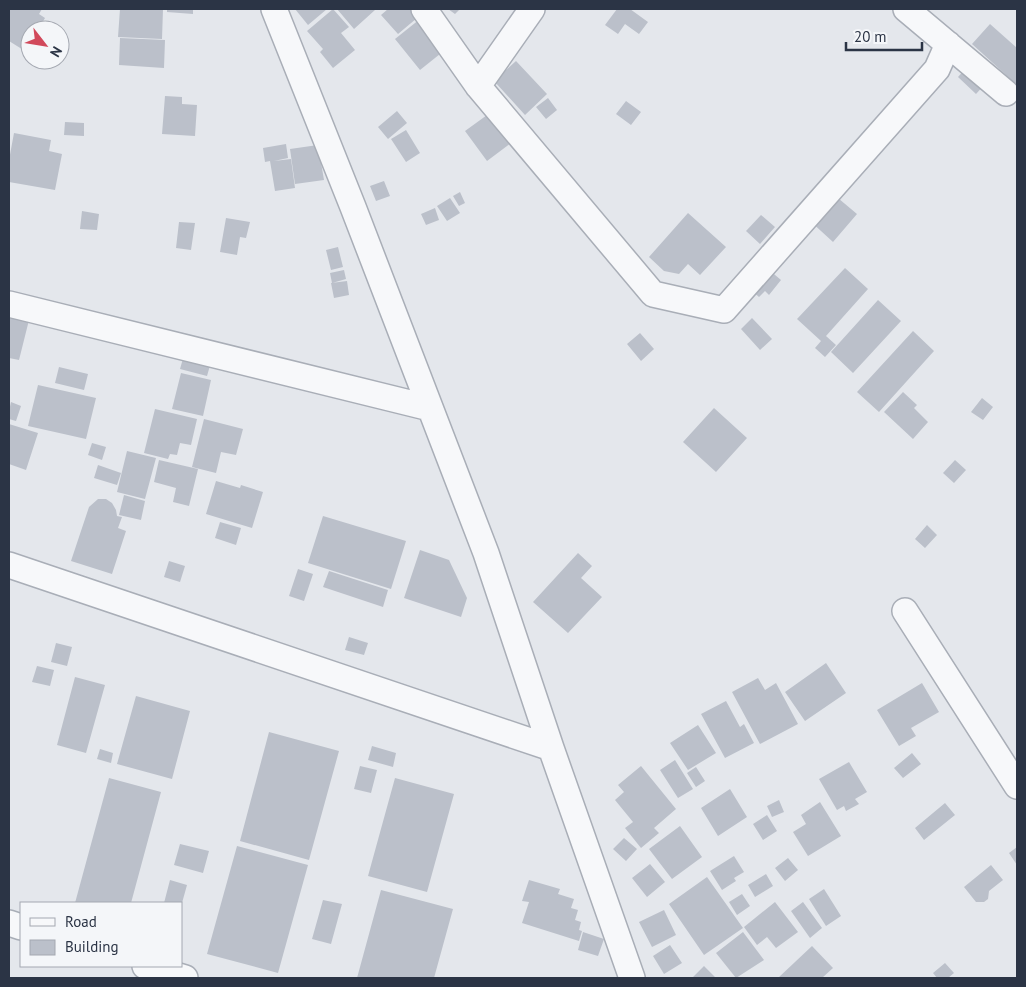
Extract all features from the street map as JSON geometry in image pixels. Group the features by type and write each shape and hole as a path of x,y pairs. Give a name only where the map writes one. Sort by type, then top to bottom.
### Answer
{"street":[{"path":"274,9 486,552 551,748 632,978"},
{"path":"424,9 478,86 653,294 724,310 937,69 948,44"},
{"path":"478,86 532,9"},
{"path":"906,9 1006,93"},
{"path":"9,304 430,408"},
{"path":"9,565 551,748"},
{"path":"906,611 1017,786"},
{"path":"148,967 185,978"}],"building":[{"path":"9,9 42,9 39,14 45,18 44,20 20,20 20,48 9,41"},
{"path":"120,9 163,9 162,39 118,37"},
{"path":"167,9 193,9 193,14 167,12"},
{"path":"295,9 327,9 308,25"},
{"path":"333,9 349,27 341,33 355,50 333,68 320,52 323,49 307,31"},
{"path":"337,9 374,9 375,10 354,29"},
{"path":"388,9 420,9 423,13 398,34 381,15"},
{"path":"448,9 460,9 455,14"},
{"path":"617,9 630,9 648,22 639,34 625,24 618,34 605,25"},
{"path":"420,19 445,50 420,70 395,39"},
{"path":"990,24 1017,48 1017,85 972,44"},
{"path":"120,38 165,40 164,68 119,65"},
{"path":"516,61 547,94 525,115 494,81"},
{"path":"967,67 986,83 976,94 958,77"},
{"path":"165,96 182,97 182,104 197,105 195,136 162,134"},
{"path":"548,98 557,110 546,119 536,107"},
{"path":"626,101 641,112 631,125 616,114"},
{"path":"494,110 515,140 487,161 465,131"},
{"path":"397,111 407,123 388,139 378,127"},
{"path":"65,122 84,123 84,136 64,135"},
{"path":"406,130 420,153 406,162 391,139"},
{"path":"14,133 51,140 49,151 62,154 55,190 9,182 9,160"},
{"path":"286,144 288,158 274,161 291,159 295,188 275,191 270,161 265,162 263,148"},
{"path":"318,145 324,180 295,184 290,149"},
{"path":"384,181 390,196 376,201 370,186"},
{"path":"460,192 465,203 459,206 453,196"},
{"path":"832,193 857,214 833,242 809,220"},
{"path":"450,198 460,213 447,221 437,206"},
{"path":"435,208 439,220 426,225 421,214"},
{"path":"82,211 99,214 97,230 80,229"},
{"path":"688,213 726,247 700,275 688,264 679,274 664,271 649,257"},
{"path":"761,215 775,227 760,244 746,231"},
{"path":"226,218 250,222 246,238 240,237 237,255 220,252"},
{"path":"179,222 195,223 191,250 176,248"},
{"path":"338,247 343,267 331,270 326,250"},
{"path":"845,268 868,289 826,336 836,345 825,357 815,348 821,341 797,319"},
{"path":"768,269 781,280 769,295 765,291 759,297 751,290"},
{"path":"344,270 346,279 332,283 330,273"},
{"path":"347,281 349,295 334,298 331,283"},
{"path":"878,300 901,321 853,373 831,352"},
{"path":"9,315 29,320 19,360 9,358"},
{"path":"752,318 772,339 760,350 741,329"},
{"path":"913,331 934,351 879,412 857,392"},
{"path":"640,333 654,349 641,361 627,344"},
{"path":"184,355 211,362 207,376 180,369"},
{"path":"59,367 88,374 84,390 55,383"},
{"path":"181,373 211,380 203,416 172,409"},
{"path":"38,385 96,398 86,439 28,426"},
{"path":"903,392 917,405 914,408 928,422 913,439 884,412"},
{"path":"982,398 993,407 983,420 971,412"},
{"path":"11,402 21,406 16,421 9,419"},
{"path":"714,408 747,438 716,472 683,442"},
{"path":"155,409 197,419 191,445 180,443 177,455 170,454 168,459 144,453"},
{"path":"204,419 243,429 236,455 221,452 216,473 192,467"},
{"path":"9,424 38,433 26,470 9,464"},
{"path":"92,443 106,447 102,460 88,455"},
{"path":"127,451 156,458 145,499 117,492"},
{"path":"159,460 198,469 189,506 173,502 176,488 154,482"},
{"path":"955,460 966,470 954,483 943,473"},
{"path":"98,465 121,473 117,485 94,478"},
{"path":"216,481 240,488 241,485 263,492 252,528 206,514"},
{"path":"124,495 145,501 141,520 119,515"},
{"path":"98,499 106,499 112,503 117,516 122,517 118,528 126,531 112,574 71,561 89,507"},
{"path":"323,516 406,541 391,589 308,563"},
{"path":"220,522 241,528 236,545 215,538"},
{"path":"927,525 937,535 925,548 915,539"},
{"path":"420,550 449,560 467,598 461,617 404,598"},
{"path":"578,553 592,566 581,578 602,597 568,633 533,602"},
{"path":"169,561 185,566 180,582 164,577"},
{"path":"298,569 313,574 304,601 289,596"},
{"path":"329,571 388,590 383,607 323,587"},
{"path":"349,637 368,643 364,655 345,650"},
{"path":"56,643 72,647 67,666 51,662"},
{"path":"826,663 846,693 805,721 785,692"},
{"path":"37,666 54,670 50,686 32,682"},
{"path":"75,677 105,685 86,753 57,745"},
{"path":"758,678 765,690 776,683 798,724 760,744 732,692"},
{"path":"922,683 939,712 911,728 916,736 899,746 877,710"},
{"path":"136,696 190,711 172,779 117,764"},
{"path":"726,701 740,727 744,724 754,743 725,758 701,714"},
{"path":"698,725 716,753 688,770 670,743"},
{"path":"269,732 339,751 309,860 240,841"},
{"path":"372,746 396,753 393,767 368,760"},
{"path":"100,749 113,753 111,763 97,759"},
{"path":"912,753 921,764 903,778 894,768"},
{"path":"675,760 693,789 678,798 660,770"},
{"path":"849,762 867,792 855,799 859,804 846,811 844,806 837,810 819,779"},
{"path":"360,766 377,770 371,793 354,789"},
{"path":"641,766 676,809 654,828 659,833 641,848 625,828 633,822 615,800 624,792 618,785"},
{"path":"696,767 705,781 696,787 687,773"},
{"path":"109,778 161,792 131,902 75,902"},
{"path":"395,778 454,794 427,892 368,876"},
{"path":"730,789 747,817 718,836 701,808"},
{"path":"779,800 784,812 772,817 767,806"},
{"path":"820,802 841,836 808,856 793,832 806,824 801,815"},
{"path":"945,803 955,815 924,840 915,828"},
{"path":"767,815 777,831 763,840 753,824"},
{"path":"680,826 702,857 672,879 649,849"},
{"path":"624,838 637,849 626,861 613,849"},
{"path":"180,844 209,851 203,873 174,865"},
{"path":"237,846 308,865 278,973 207,954"},
{"path":"1017,847 1017,865 1009,853"},
{"path":"734,856 744,872 734,878 736,881 722,890 710,871"},
{"path":"788,858 798,870 785,881 775,868"},
{"path":"650,864 665,882 647,897 632,878"},
{"path":"991,865 1003,880 989,891 988,899 984,902 976,902 964,887"},
{"path":"766,874 773,886 755,897 748,885"},
{"path":"707,877 743,928 704,955 669,904"},
{"path":"170,880 187,885 182,903 164,902"},
{"path":"529,880 560,889 558,894 574,899 571,908 578,910 575,920 581,922 579,930 582,931 579,941 522,923 529,902 522,901"},
{"path":"824,889 841,916 826,926 809,899"},
{"path":"381,890 453,909 434,978 357,978"},
{"path":"742,894 750,906 737,915 729,902"},
{"path":"323,900 342,904 331,944 312,939"},
{"path":"775,902 798,932 776,948 767,937 757,945 744,927"},
{"path":"803,902 822,928 810,938 791,911"},
{"path":"664,910 676,935 652,947 639,922"},
{"path":"583,932 604,939 598,956 578,950"},
{"path":"743,932 764,960 736,978 716,953"},
{"path":"670,945 682,963 664,974 653,956"},
{"path":"812,946 833,968 822,978 778,978"},
{"path":"945,963 954,973 948,978 937,978 933,973"},
{"path":"704,966 716,978 692,978"}]}
